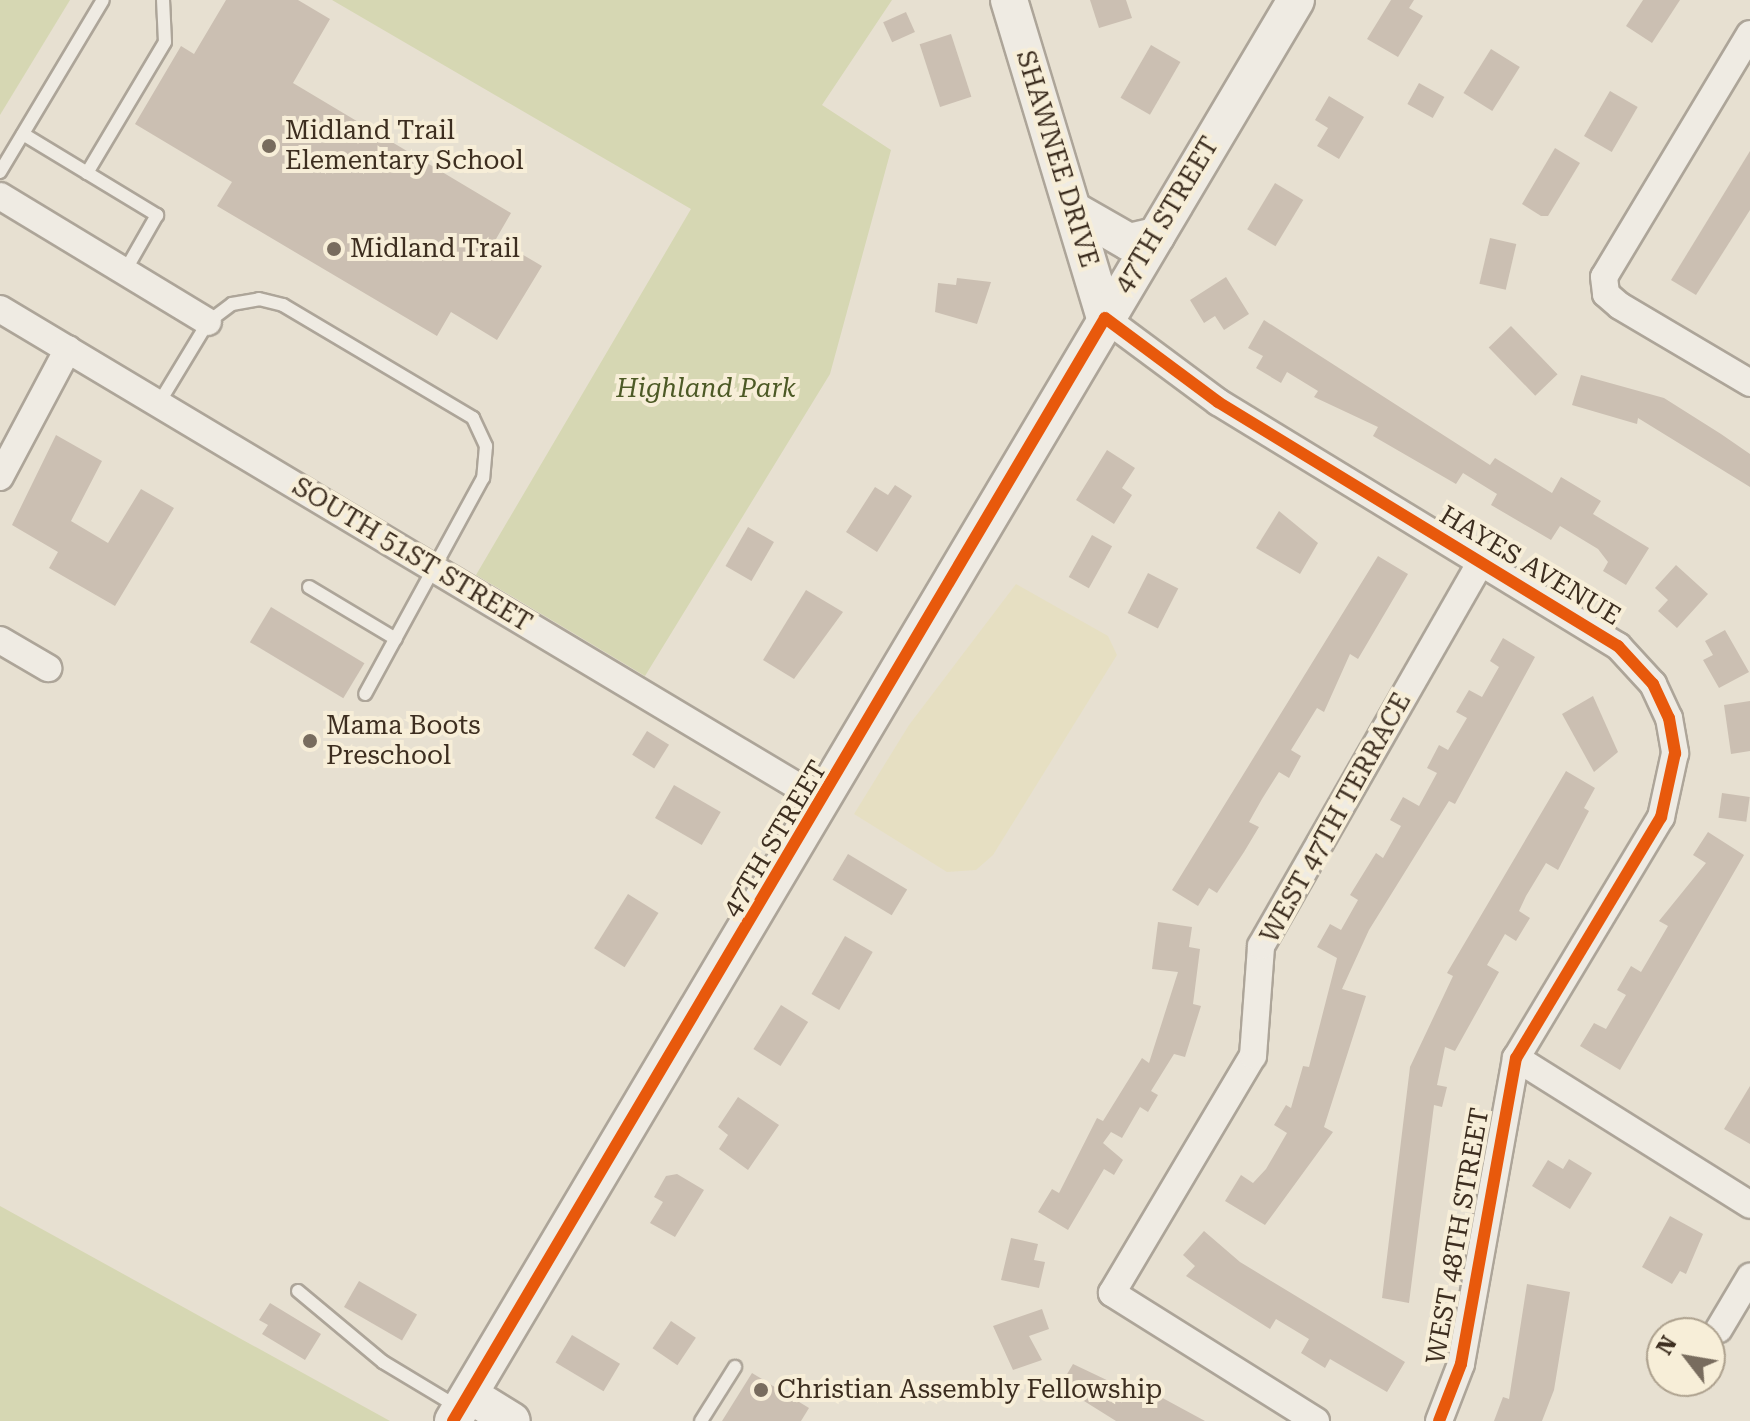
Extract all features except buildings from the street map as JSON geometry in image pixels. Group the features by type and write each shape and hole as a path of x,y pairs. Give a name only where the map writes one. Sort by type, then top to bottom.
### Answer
{"main road":[{"name":"SHAWNEE DRIVE","path":"1009,0 1105,318"},
{"name":"47TH STREET","path":"461,1408 824,802 1105,318 1296,0"},
{"path":"1075,211 1129,242 1156,236"},
{"path":"461,1408 512,1421"}],"street":[{"path":"1750,34 1604,277 1606,294 1750,383"},
{"path":"0,196 208,322"},
{"name":"SOUTH 51ST STREET","path":"0,309 824,802"},
{"name":"HAYES AVENUE","path":"1105,318 1218,402 1618,646 1653,684 1675,753 1661,817 1516,1058"},
{"path":"0,477 68,349"},
{"name":"WEST 47TH TERRACE","path":"1316,1421 1112,1293 1253,1056 1261,946 1481,562"},
{"path":"0,640 48,668"},
{"path":"1516,1058 1750,1205"},
{"name":"WEST 48TH STREET","path":"1439,1421 1461,1364 1516,1058"},
{"path":"1726,1317 1750,1277"}],"lane":[{"path":"0,172 103,0"},
{"path":"87,173 165,42 163,0"},
{"path":"23,134 157,215 125,271"},
{"path":"159,403 208,322 232,304 283,305 473,418 486,446 483,478 365,694"},
{"path":"309,587 396,639"},
{"path":"298,1291 383,1362 461,1408"},
{"path":"701,1421 735,1367"}],"shaded area":[{"path":"1016,584 1108,636 1117,655 993,855 976,870 947,872 854,814 909,725"}],"green space":[{"path":"0,0 70,0 0,115"},
{"name":"Highland Park","path":"332,0 892,0 822,105 891,150 830,374 645,676 476,575 691,209"},
{"path":"0,1206 390,1421 0,1421"}],"cycle path":[{"path":"453,1421 1105,318 1218,402 1618,646 1653,684 1669,718 1675,753 1661,817 1516,1058 1461,1364 1439,1421"}],"place":[{"name":"Midland Trail Elementary School","path":"269,146"},
{"name":"Midland Trail","path":"334,249"},
{"name":"Mama Boots Preschool","path":"310,741"},
{"name":"Christian Assembly Fellowship","path":"761,1390"}]}
